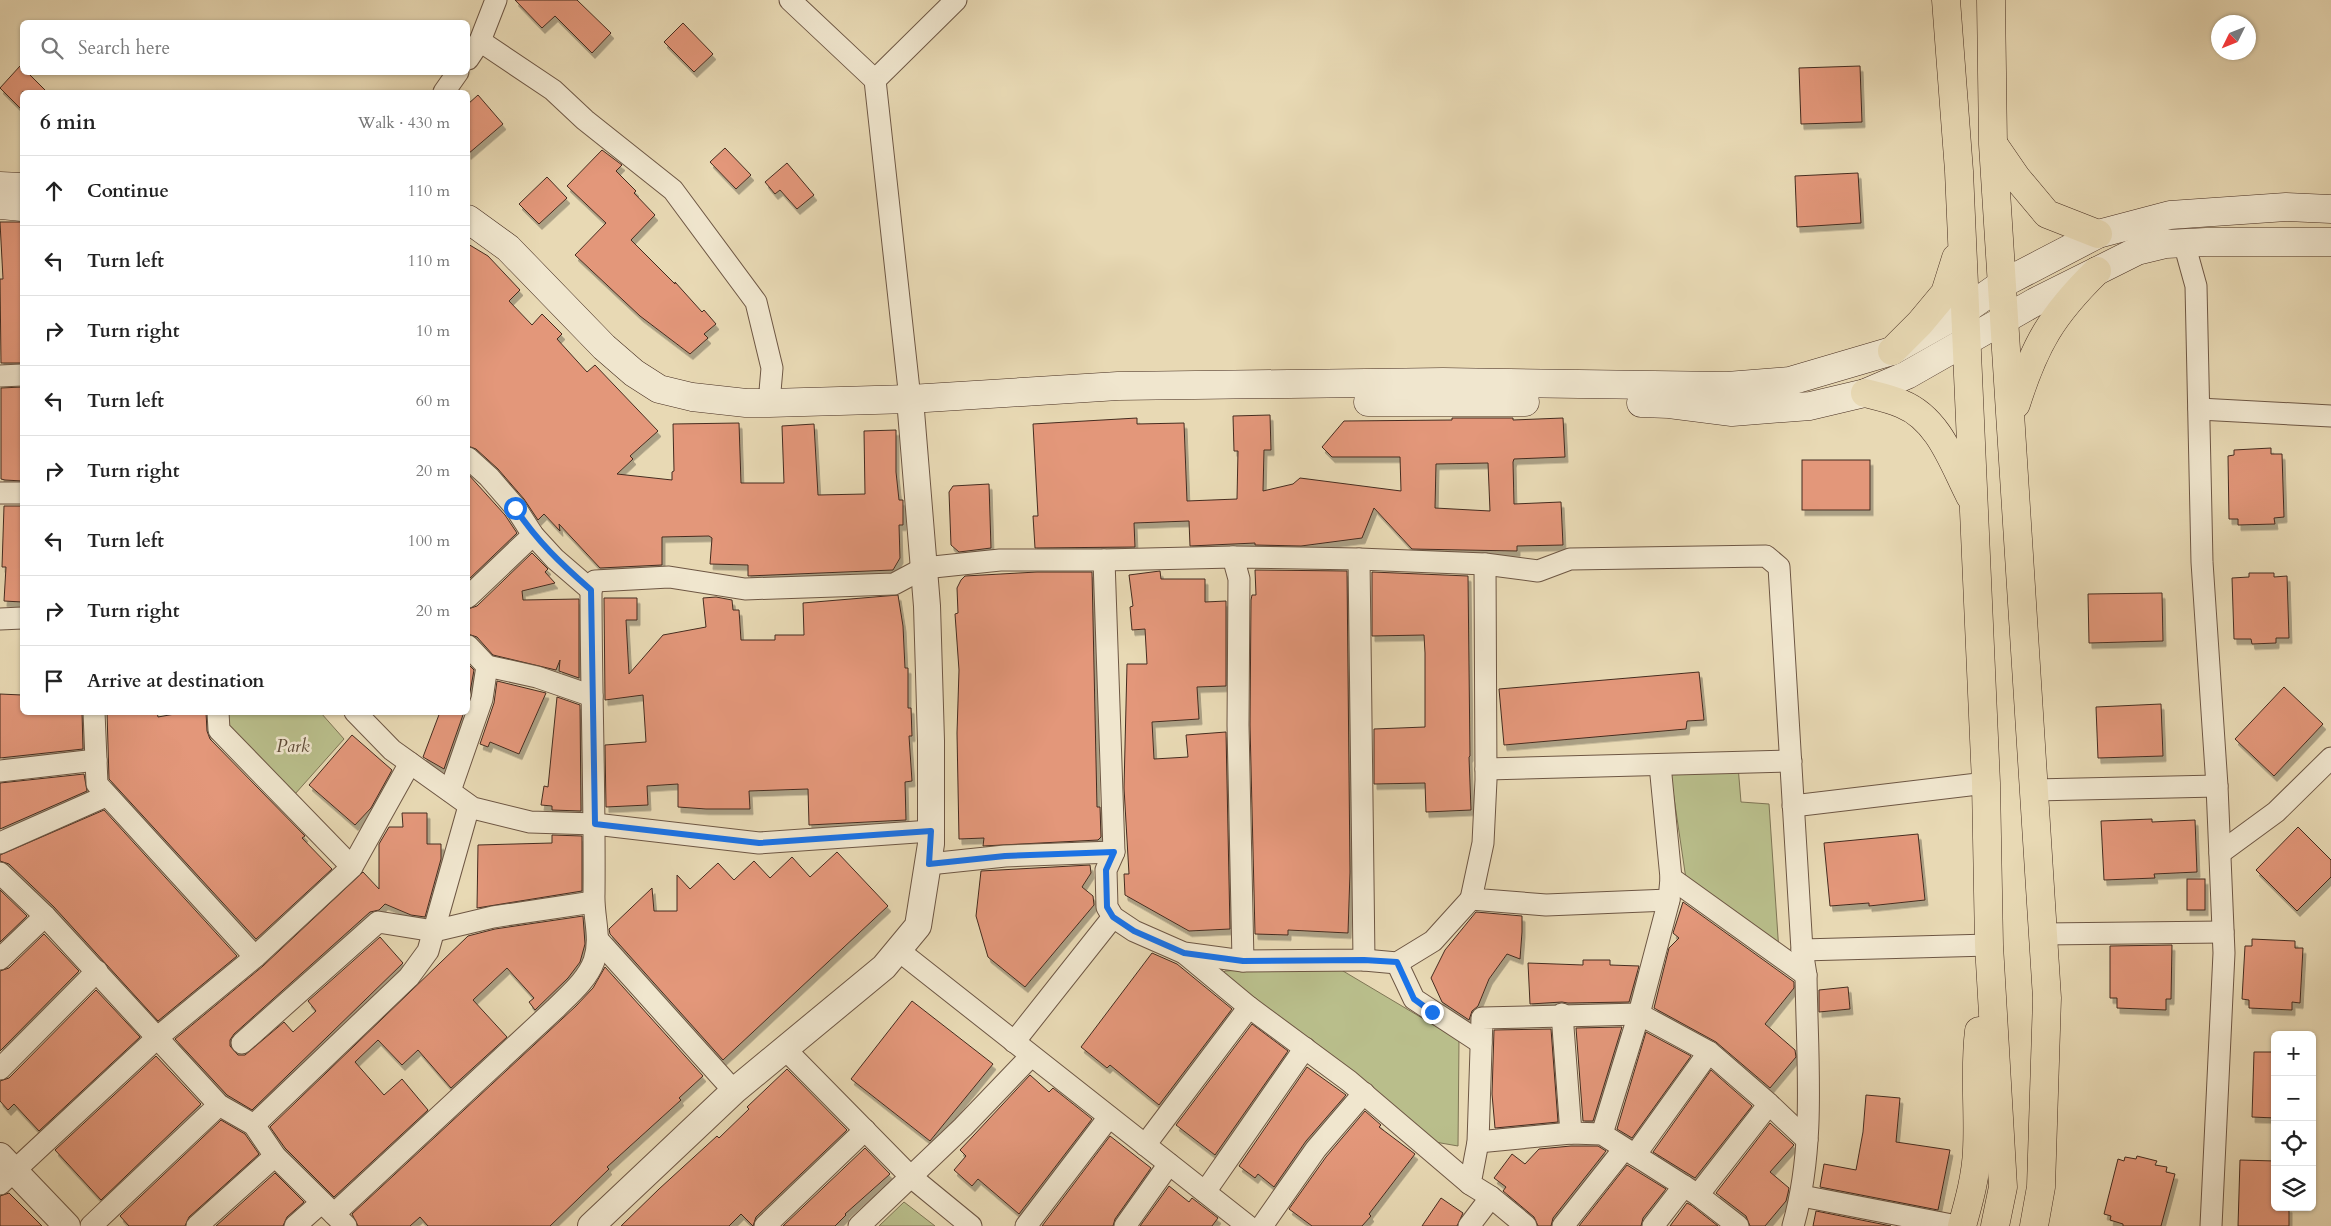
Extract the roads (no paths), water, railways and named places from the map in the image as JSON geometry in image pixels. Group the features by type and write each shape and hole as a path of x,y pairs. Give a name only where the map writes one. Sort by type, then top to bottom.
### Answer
{"main road":[{"path":"1946,0 1967,340 1986,783 1989,945 2003,1187 1995,1226"},
{"path":"1992,0 1993,144 2047,998 2041,1187 2045,1226"},
{"path":"1993,144 2016,177 2047,214 2098,234"},
{"path":"0,186 20,187"},
{"path":"0,205 20,207"},
{"path":"470,240 500,260 571,336 624,386 641,398 656,404 703,413 744,417 911,406 1118,386 1444,382 1727,386 1790,381 1892,351 1965,310 2002,284 2098,234 2170,215 2286,207 2331,209"},
{"path":"470,220 508,248 604,347 634,374 660,390 692,397 746,403 911,406 1286,400 1596,402 1670,404 1732,412 1810,406 1865,392 1907,375 2035,302 2137,251 2166,244 2184,243 2331,242"},
{"path":"1892,351 1920,323 1945,293 1962,238"},
{"path":"2011,420 2027,369 2041,337 2070,297 2097,271"},
{"path":"1865,392 1904,404 1922,415 1937,432 1974,505"},
{"path":"1962,1226 1973,1183 1977,1152 1977,1049 1989,945"},
{"path":"2034,1226 2041,1187"}],"street":[{"path":"470,56 480,41 496,0"},
{"path":"591,1226 734,1091 884,967 918,926 929,864 931,742 924,568 911,406 875,80 790,0"},
{"path":"875,80 956,0"},
{"path":"480,41 554,90 585,120 673,190 756,302 772,368 769,403"},
{"path":"445,90 456,75"},
{"path":"2184,243 2196,286 2202,562 2217,786 2224,953 2211,1226"},
{"path":"0,376 20,375"},
{"path":"2199,409 2331,416"},
{"path":"470,460 489,477 515,508 533,535 555,559 591,590"},
{"path":"0,493 20,493"},
{"path":"470,594 533,535"},
{"path":"295,1226 333,1214 556,1008 584,979 593,962 598,941 594,902 595,824 591,590 595,581 670,577 745,589 894,584 924,568 1000,560 1233,557 1359,559 1485,564 1538,571 1570,559 1766,556 1779,567 1802,950 1806,975 1808,1140 1802,1196 1793,1226"},
{"path":"1233,557 1239,579 1238,725 1243,961"},
{"path":"1359,559 1364,960"},
{"path":"1104,560 1114,852 1106,870 1107,907 1113,917 1134,931 1184,953 1249,1007 1364,1094 1470,1184 1491,1197 1526,1226"},
{"path":"1184,953 1243,961 1364,960 1397,962 1433,941 1471,899 1483,843 1486,769 1485,564"},
{"path":"0,619 20,618"},
{"path":"470,648 487,666 537,678 592,696"},
{"path":"450,791 480,707 487,666"},
{"path":"94,715 97,784 255,957"},
{"path":"218,715 218,730 352,867"},
{"path":"359,715 392,750 470,806 530,822 595,824 759,843 931,831"},
{"path":"2220,853 2276,812 2331,758"},
{"path":"0,771 96,760"},
{"path":"1486,769 1791,761"},
{"path":"67,1226 5,1170 158,1037 255,957 352,867 410,763"},
{"path":"1602,1134 1639,1014 1669,900 1671,878 1660,765"},
{"path":"1793,806 1986,783"},
{"path":"2034,790 2217,786"},
{"path":"0,843 106,796"},
{"path":"254,1125 410,977 428,951 470,806"},
{"path":"929,864 1005,856 1114,852"},
{"path":"0,873 45,916 219,1104 254,1125 275,1156 333,1214"},
{"path":"1671,878 1806,975"},
{"path":"1471,899 1546,905 1669,900"},
{"path":"242,1043 378,922 434,931 492,917 594,902"},
{"path":"0,959 45,916"},
{"path":"1014,1042 1113,917"},
{"path":"2043,934 2223,932"},
{"path":"598,941 734,1091"},
{"path":"1802,950 1989,945"},
{"path":"898,950 1205,1192 1223,1218 1248,1226"},
{"path":"1397,962 1414,999 1481,1043"},
{"path":"0,1069 97,971"},
{"path":"1145,1145 1249,1007"},
{"path":"1470,1184 1478,1142 1482,1018 1562,1014 1639,1014 1709,1052 1808,1140"},
{"path":"1562,1014 1572,1133"},
{"path":"784,1048 910,1176 971,1226"},
{"path":"1205,1192 1305,1048"},
{"path":"1562,1226 1630,1152 1709,1052"},
{"path":"859,1226 963,1127 1031,1056"},
{"path":"1262,1226 1316,1149 1364,1094"},
{"path":"91,1226 219,1104"},
{"path":"1653,1226 1691,1190 1769,1104"},
{"path":"1026,1226 1109,1117"},
{"path":"765,1226 865,1130"},
{"path":"1478,1142 1572,1133 1602,1134 1691,1190 1738,1226"},
{"path":"197,1226 275,1156"},
{"path":"1125,1226 1169,1164"},
{"path":"1802,1196 1957,1226"},
{"path":"1469,1226 1491,1197"}],"park label":[{"name":"Park","path":"293,746"}]}
